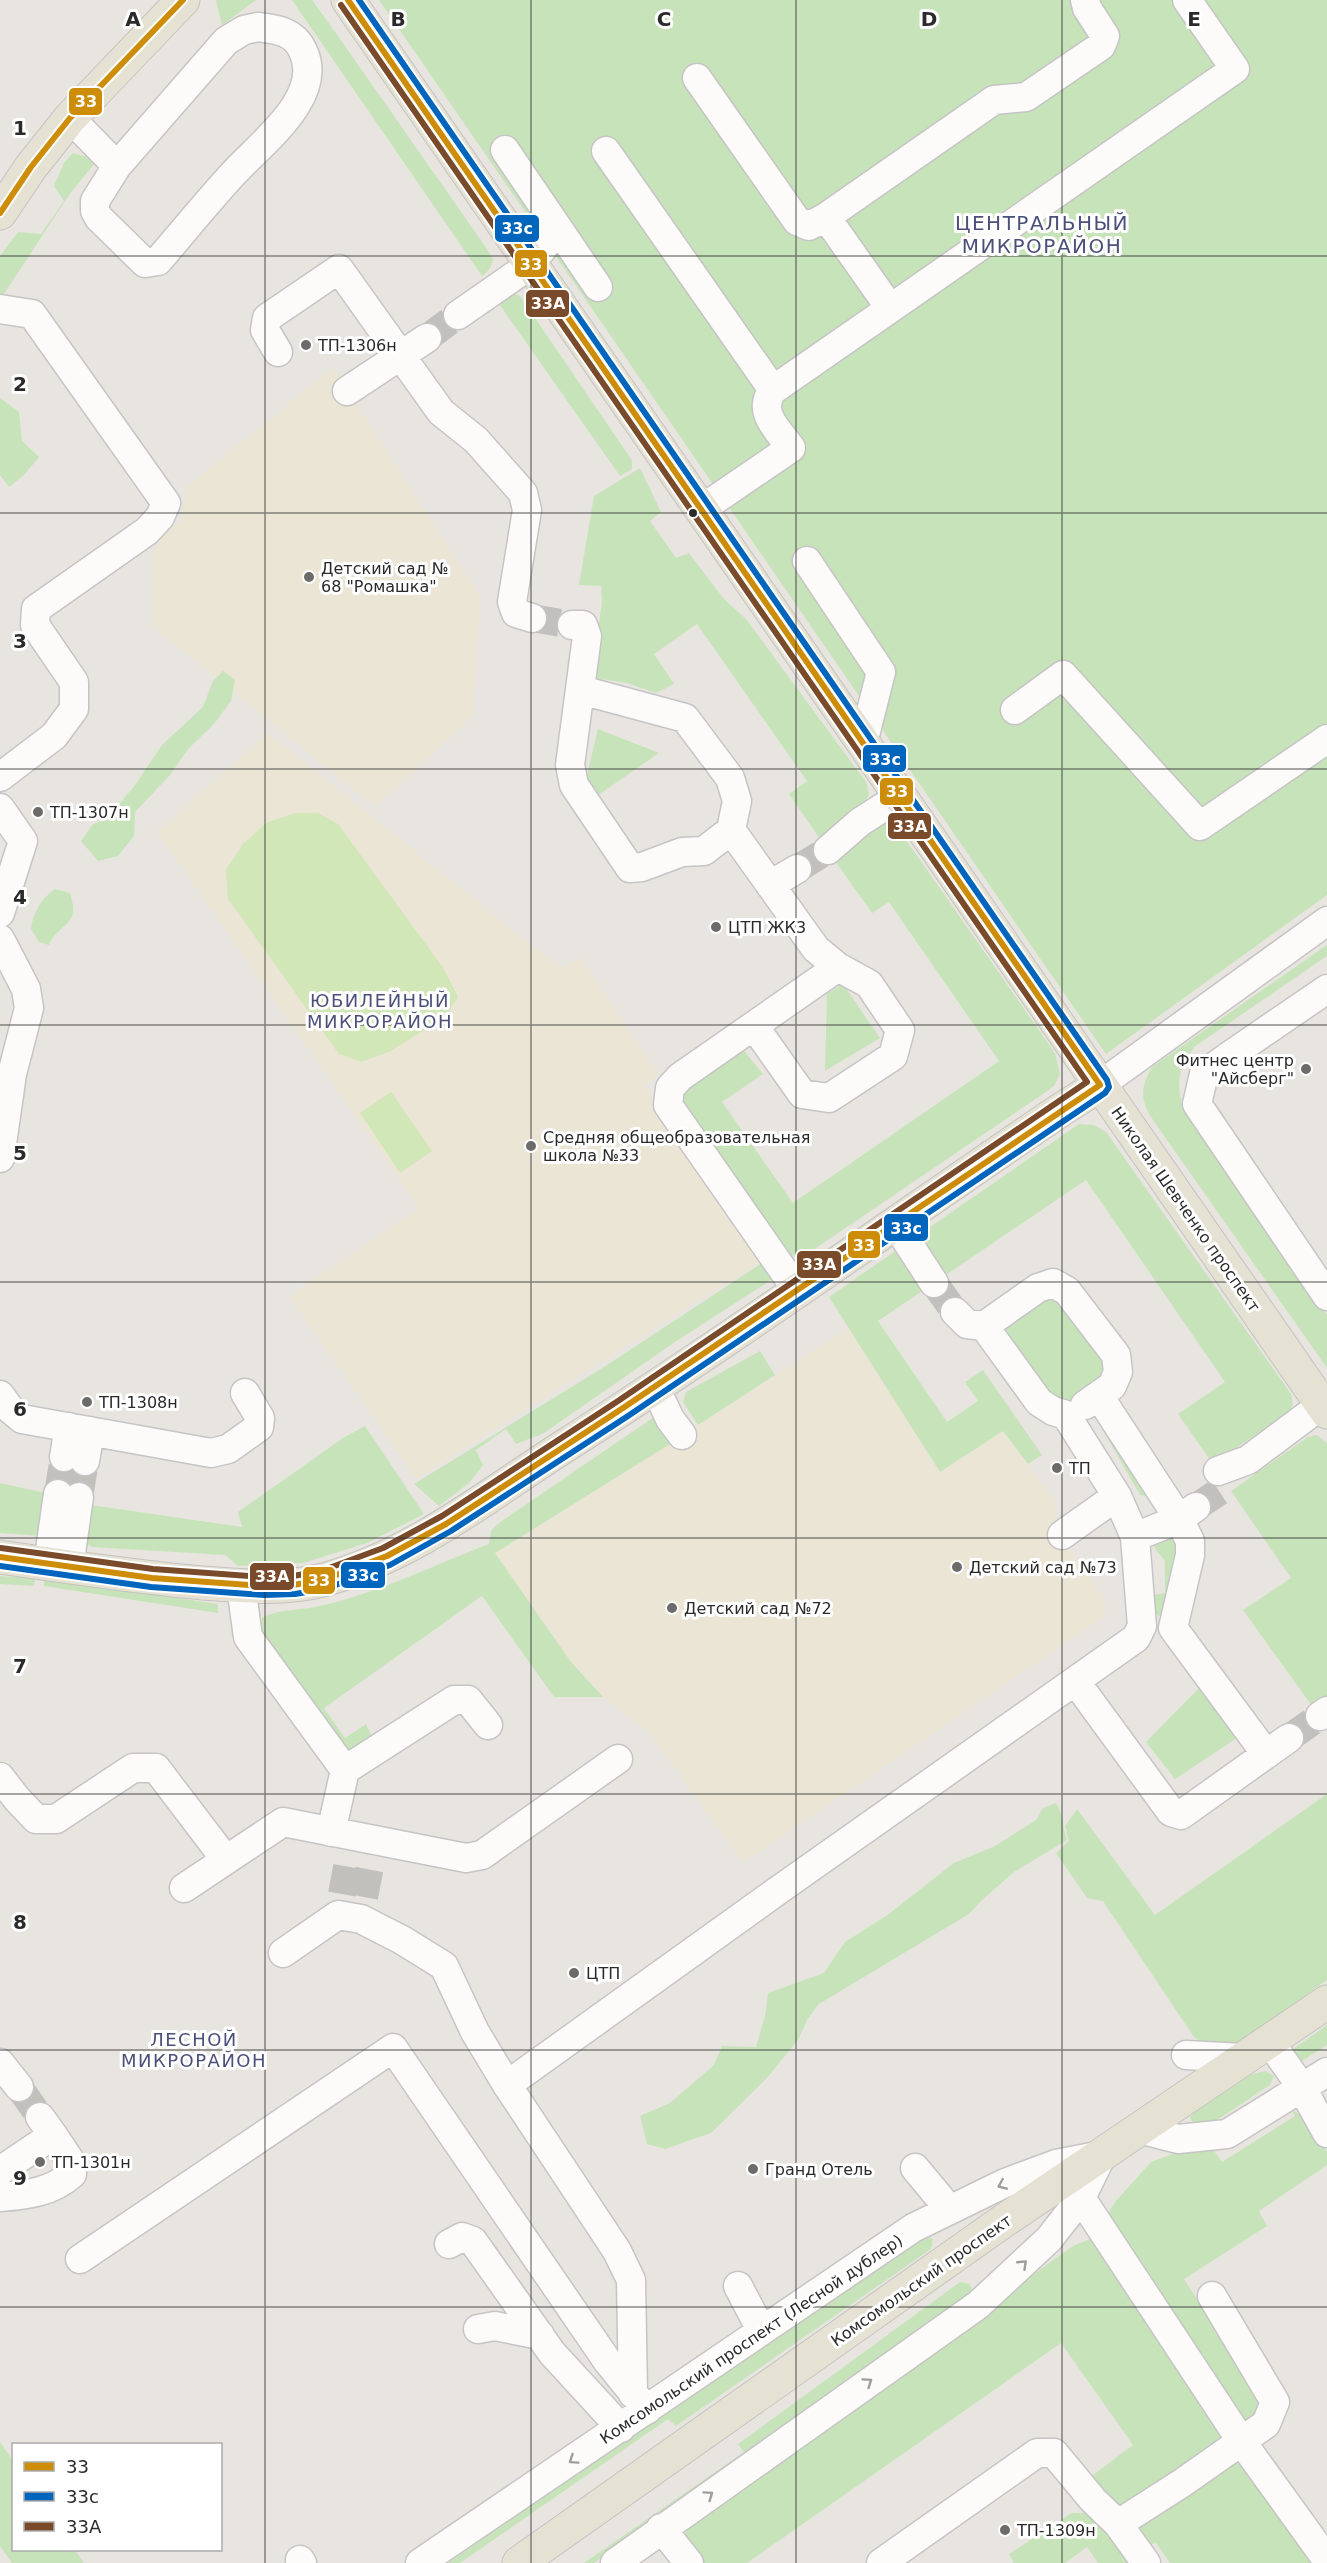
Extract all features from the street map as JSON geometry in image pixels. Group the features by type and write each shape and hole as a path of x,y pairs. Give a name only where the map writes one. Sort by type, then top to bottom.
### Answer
{"main road":[{"path":"0,213 31,167 70,118 183,0"},
{"name":"Николая Шевченко проспект","path":"348,0 899,797 1325,1406"},
{"path":"0,1557 145,1578 241,1586 283,1586 322,1580 395,1552 441,1528 655,1388 1100,1085"},
{"name":"Комсомольский проспект","path":"519,2563 942,2264 1327,2002"}],"street":[{"path":"697,78 797,221 809,226 826,217 994,100 1026,98 1101,46 1104,41 1103,31 1087,8 1085,0"},
{"path":"700,510 791,448 767,414 766,398 773,390 1235,69 1187,0"},
{"path":"264,28 283,31 299,41 307,58 306,84 299,102 158,261 145,263 95,212 95,201 117,166 226,41 234,35 244,30 264,28"},
{"path":"70,118 117,166"},
{"path":"505,150 598,287"},
{"path":"606,151 773,390"},
{"path":"826,217 890,308"},
{"path":"458,315 530,265 558,228"},
{"path":"278,352 266,330 267,318 339,269 441,412 476,440 523,493 527,510 512,602 516,613 532,618"},
{"path":"0,309 32,314 175,505 147,531 36,609 35,626 74,682 74,709 54,736 0,777"},
{"path":"347,391 427,338"},
{"path":"807,561 881,672 863,743"},
{"path":"572,624 582,626 587,636 570,765 574,785 630,868 642,867 682,852 704,851 731,830 737,801 730,778 685,718 581,690"},
{"path":"1015,710 1063,675 1200,826 1327,739"},
{"path":"828,850 860,822 899,797"},
{"path":"0,808 23,841 0,913"},
{"path":"731,830 816,950 838,967 869,984 900,1030 893,1056 829,1098 802,1094 754,1026"},
{"path":"771,885 797,869"},
{"path":"1100,1085 1327,921"},
{"path":"0,939 26,989 29,1008 12,1074 0,1158"},
{"path":"797,1290 668,1105 670,1088 680,1077 838,967"},
{"path":"1327,989 1235,1064 1204,1074 1197,1104 1327,1296"},
{"path":"895,1223 934,1283"},
{"path":"955,1312 967,1324 984,1326 1038,1288 1053,1283 1067,1291 1116,1355 1118,1372 1112,1386 1066,1415"},
{"path":"507,2085 1136,1638 1142,1626 1135,1537 1117,1496 1066,1415 1053,1411 1039,1402 984,1326"},
{"path":"655,1388 670,1419 682,1435"},
{"path":"0,1395 22,1419 211,1453 228,1449 259,1427 260,1418 245,1393"},
{"path":"1099,1396 1182,1506 1190,1541 1190,1555 1173,1628 1266,1754"},
{"path":"1223,1478 1325,1406"},
{"path":"74,1459 79,1429"},
{"path":"58,1566 68,1495"},
{"path":"1062,1535 1117,1496"},
{"path":"1135,1537 1182,1506"},
{"path":"241,1586 248,1637 345,1770 356,1845"},
{"path":"1142,1626 1173,1628"},
{"path":"1076,1682 1171,1812 1181,1815 1289,1738"},
{"path":"345,1770 454,1700 468,1700 488,1725"},
{"path":"184,1888 283,1822 356,1845 466,1858 482,1855 618,1759"},
{"path":"6,1795 36,1819 56,1819 133,1768 156,1768 226,1860"},
{"path":"283,1953 351,1906 444,1966 475,2032 507,2085 617,2251 631,2280 640,2402"},
{"path":"1270,2042 1302,2088 1327,2133"},
{"path":"80,2259 393,2048 640,2402"},
{"path":"1186,2055 1243,2058"},
{"path":"0,2063 20,2087"},
{"path":"1139,2129 1178,2139 1227,2134 1327,2072"},
{"path":"0,2171 47,2126 71,2162 72,2174 60,2185 30,2194 0,2197"},
{"name":"Комсомольский проспект (Лесной дублер)","path":"420,2563 621,2428 640,2402 761,2330 913,2228 1005,2183 1057,2154 1102,2155"},
{"path":"615,2563 661,2528 978,2305 1049,2239 1081,2198 1102,2155"},
{"path":"915,2168 949,2209"},
{"path":"1081,2198 1242,2442 1323,2546"},
{"path":"449,2244 462,2237 473,2241 552,2353 621,2428"},
{"path":"738,2286 761,2330"},
{"path":"1118,2524 1266,2424 1275,2402 1212,2296"},
{"path":"478,2329 495,2326 540,2336"},
{"path":"881,2563 1037,2453 1054,2453 1093,2500 1118,2524 1146,2563"},
{"path":"661,2528 689,2563"}],"shaded area":[{"name":"Детский сад № 68 \"Ромашка\"","path":"333,367 480,596 473,716 375,807 151,625 151,558 163,530 180,522 187,487"},
{"name":"Средняя общеобразовательная школа №33","path":"268,733 560,968 581,958 659,1075 645,1085 761,1261 416,1479 289,1296 419,1208 157,832"},
{"path":"848,1328 940,1472 1003,1431 1055,1501 1056,1527 1105,1600 1106,1610 1102,1618 743,1863 649,1732 603,1697 571,1662 495,1553 678,1439"}],"green space":[{"path":"217,0 256,0 222,25"},
{"path":"292,0 312,0 485,246 493,259 489,269 482,276"},
{"path":"379,0 1327,0 1327,895 1106,1054"},
{"path":"73,153 87,157 94,164 69,195 0,300 0,256 18,232 41,234 64,201 54,186 64,163"},
{"path":"514,293 520,296 629,456 632,469 620,476 497,301"},
{"path":"0,398 19,412 22,441 39,457 24,475 9,487 0,475"},
{"path":"640,468 661,512 650,521 676,558 689,553 724,599 746,619 866,782 869,794 862,808 822,842 789,794 807,781 697,624 654,654 674,684 656,693 627,683 595,678 592,674 602,601 601,586 579,585 594,496"},
{"path":"223,671 235,680 231,701 214,724 188,749 170,775 135,812 134,836 118,856 98,861 81,841 92,825 108,818 135,785 162,745 203,707 213,681"},
{"path":"598,729 659,753 597,796 586,779"},
{"path":"295,813 318,813 338,824 444,969 458,997 445,1017 389,1052 361,1062 339,1054 228,899 226,870 243,844 266,823"},
{"path":"883,818 891,821 897,827 1055,1053 1060,1074 1054,1086 1043,1094 810,1252 801,1256 788,1255 684,1107 680,1094 741,1047 763,1074 722,1102 793,1203 999,1061 889,902 872,913 831,855"},
{"path":"55,889 70,893 73,912 68,923 49,945 39,942 31,929 38,906"},
{"path":"1327,945 1327,956 1194,1047 1182,1069 1179,1090 1183,1107 1327,1315 1327,1368 1153,1120 1143,1094 1145,1081 1152,1067"},
{"path":"843,984 880,1038 825,1071 827,994"},
{"path":"391,1092 432,1151 400,1173 360,1113"},
{"path":"1079,1124 1094,1125 1106,1132 1291,1394 1293,1404 1290,1411 1213,1464 1178,1414 1225,1382 1086,1180 878,1321 947,1422 978,1401 965,1382 983,1370 1042,1455 1028,1464 1003,1431 940,1472 829,1297"},
{"path":"762,1263 772,1274 771,1280 675,1342 544,1433 516,1444 506,1429 476,1450 483,1465 469,1483 439,1506 414,1484 604,1367"},
{"path":"1053,1294 1110,1370 1074,1403 1053,1400 1006,1338 1004,1329"},
{"path":"760,1351 775,1375 698,1425 683,1402 686,1392"},
{"path":"657,1415 678,1439 495,1553 571,1662 603,1697 554,1697 482,1596 324,1708 345,1738 366,1724 372,1737 347,1756 261,1632 262,1618 283,1611 313,1608 363,1594 489,1544 491,1531 496,1525"},
{"path":"1096,1418 1147,1491 1146,1496 1140,1495"},
{"path":"365,1426 424,1514 367,1543 303,1563 238,1566 225,1555 92,1547 84,1542 84,1504 242,1527 238,1512 343,1438"},
{"path":"1317,1435 1327,1443 1327,1702 1315,1710 1243,1610 1291,1578 1231,1491 1308,1437"},
{"path":"0,1483 50,1494 41,1536 0,1533"},
{"path":"1173,1536 1180,1545 1169,1615 1161,1617 1153,1613 1149,1596 1165,1593 1165,1561 1154,1547 1157,1541"},
{"path":"0,1576 35,1578 34,1586 0,1584"},
{"path":"44,1579 218,1604 218,1613 44,1586"},
{"path":"1199,1688 1237,1738 1175,1779 1146,1742"},
{"path":"1327,1794 1327,1980 1230,2048 1207,2047 1194,2037 1103,1901 1087,1898 1056,1853 1069,1841 1065,1826 1077,1809 1155,1915"},
{"path":"1056,1803 1067,1840 1014,1872 969,1914 819,2004 808,2018 798,2040 766,2079 711,2133 665,2149 647,2144 640,2116 670,2103 714,2065 722,2046 756,2047 765,2016 768,1993 824,1973 845,1942 886,1916 954,1863 995,1846 1036,1820 1043,1808"},
{"path":"1327,2025 1327,2045 1299,2063 1286,2058 1293,2049"},
{"path":"1265,2071 1274,2076 1270,2085 1208,2126 1195,2128 1190,2117 1197,2110 1252,2074"},
{"path":"1291,2109 1305,2118 1327,2152 1327,2165 1259,2211 1267,2226 1184,2279 1266,2404 1255,2423 1240,2420 1108,2222 1109,2212 1115,2202 1151,2162 1195,2146 1210,2145 1222,2162 1295,2116"},
{"path":"920,2238 933,2239 931,2249 676,2426 668,2419 460,2563 448,2563"},
{"path":"1090,2239 1100,2246 1223,2429 1222,2440 1119,2510 1085,2481 1133,2445 1061,2343 747,2563 695,2563 686,2540 687,2530 693,2518 1073,2246"},
{"path":"960,2282 970,2284 972,2291 970,2301 594,2563 584,2563 744,2452 738,2444"},
{"path":"0,2442 12,2460 12,2551 76,2551 84,2563 12,2563 0,2546"},
{"path":"1233,2461 1243,2463 1317,2563 1170,2563 1156,2543 1148,2545 1135,2533 1139,2524"},
{"path":"1072,2513 1095,2513 1138,2563 1098,2563 1087,2547 1065,2563 1014,2563 1009,2554"}],"tunnel":[{"path":"427,338 458,315"},
{"path":"532,618 572,625"},
{"path":"797,869 828,850"},
{"path":"934,1283 955,1312"},
{"path":"58,1494 64,1457"},
{"path":"79,1497 85,1461"},
{"path":"1196,1507 1228,1486"},
{"path":"1289,1738 1320,1716"},
{"path":"342,1894 349,1857"},
{"path":"364,1897 371,1861"},
{"path":"19,2087 40,2117"}],"transit line":[{"name":"33","path":"0,213 31,167 70,118 183,0"},
{"name":"33","path":"0,1557 152,1578 263,1586 293,1585 323,1580 387,1556 446,1524 623,1408 1100,1085 348,0"},
{"name":"33с","path":"0,1566 151,1587 264,1595 295,1594 325,1589 390,1565 451,1531 628,1416 1105,1093 1109,1087 1107,1080 359,0"},
{"name":"33А","path":"1,1548 153,1569 263,1577 293,1576 321,1571 383,1548 442,1516 618,1401 1087,1082 341,5"}],"place":[{"name":"ТП-1306н","path":"306,345"},
{"name":"Детский сад № 68 \"Ромашка\"","path":"309,577"},
{"name":"ТП-1307н","path":"38,812"},
{"name":"ЦТП ЖК3","path":"716,927"},
{"name":"Фитнес центр \"Айсберг\"","path":"1306,1069"},
{"name":"Средняя общеобразовательная школа №33","path":"531,1146"},
{"name":"ТП-1308н","path":"87,1402"},
{"name":"ТП","path":"1057,1468"},
{"name":"Детский сад №73","path":"957,1567"},
{"name":"Детский сад №72","path":"672,1608"},
{"name":"ЦТП","path":"574,1973"},
{"name":"ТП-1301н","path":"40,2162"},
{"name":"Гранд Отель","path":"753,2169"},
{"name":"ТП-1309н","path":"1005,2530"}],"district":[{"name":"ЦЕНТРАЛЬНЫЙ МИКРОРАЙОН","path":"1042,234"},
{"name":"ЮБИЛЕЙНЫЙ МИКРОРАЙОН","path":"380,1011"},
{"name":"ЛЕСНОЙ МИКРОРАЙОН","path":"194,2050"}]}
